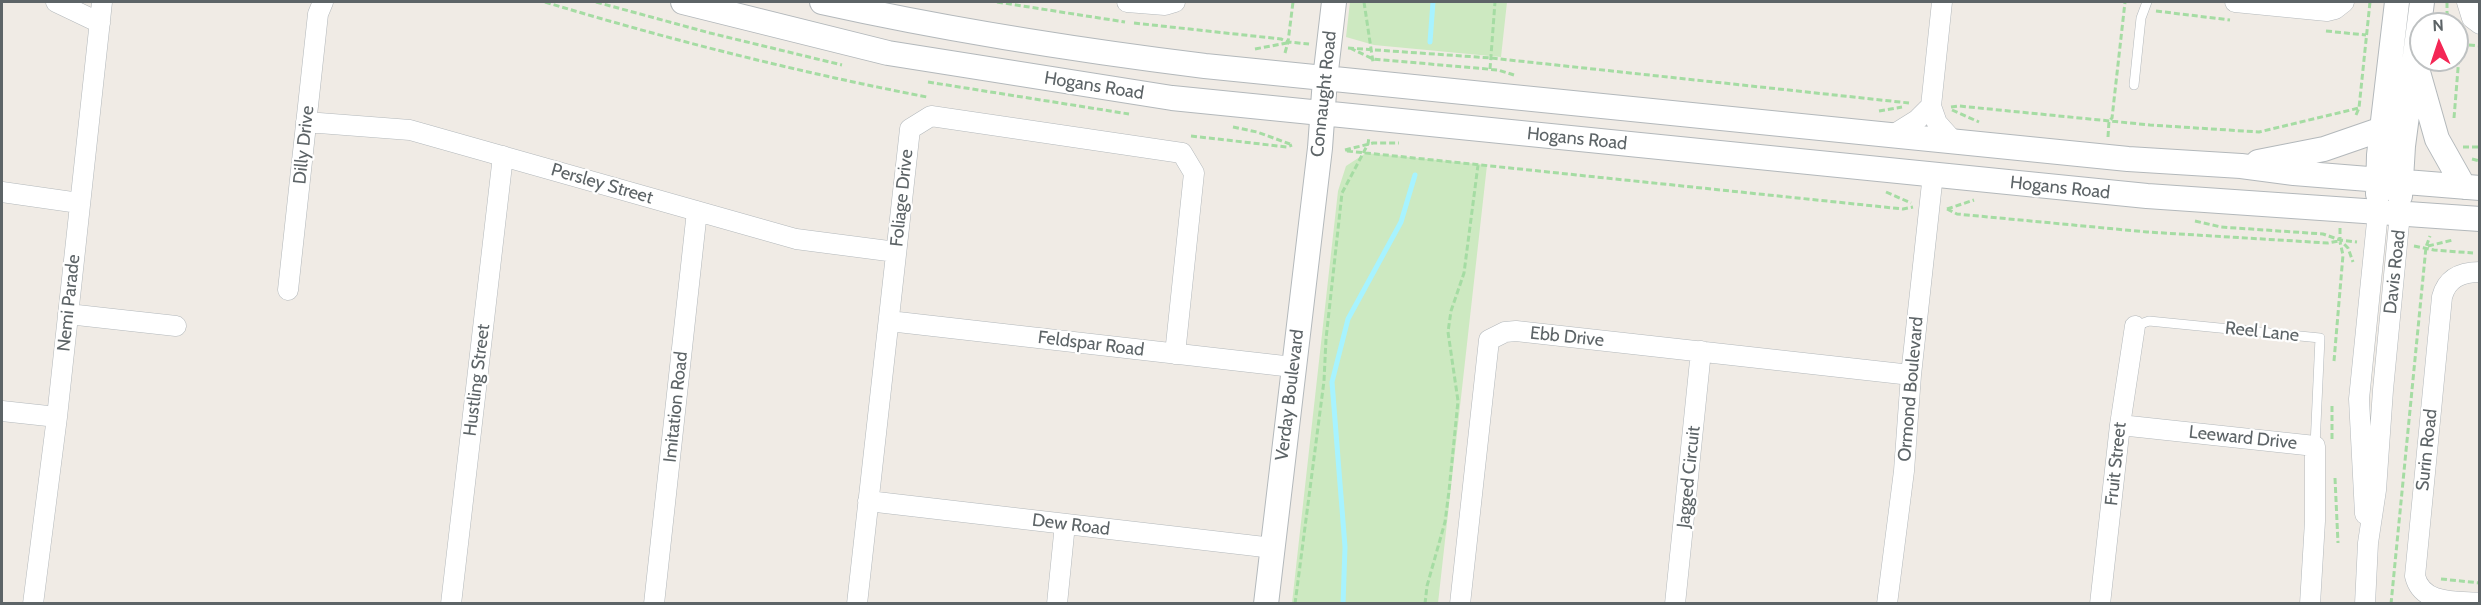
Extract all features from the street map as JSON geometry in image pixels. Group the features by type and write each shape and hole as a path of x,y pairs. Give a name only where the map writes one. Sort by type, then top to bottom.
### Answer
{"street":[{"path":"56,2 100,23"},
{"name":"Nemi Parade","path":"33,603 57,417 102,2"},
{"name":"Dilly Drive","path":"288,290 318,14 323,2"},
{"name":"Hogans Road","path":"683,2 888,53 1172,98 2148,196 2480,219"},
{"name":"Hogans Road","path":"822,2 956,30 1034,43 1115,55 1325,79 2128,159 2241,166 2294,174 2472,187"},
{"path":"1127,2 1165,5 1175,2"},
{"name":"Connaught Road","path":"1314,186 1334,2"},
{"path":"1942,2 1930,106 1937,123 1953,141"},
{"path":"2235,2 2327,11 2335,9 2344,2"},
{"name":"Davis Road","path":"2365,603 2368,543 2361,471 2359,399 2389,213 2389,181 2382,129 2397,2"},
{"path":"2467,2 2472,18 2480,24"},
{"name":"Davis Road","path":"2389,181 2403,146 2414,72"},
{"path":"2417,72 2437,139 2472,187"},
{"path":"1893,135 1917,120 1930,106"},
{"name":"Foliage Drive","path":"857,603 910,129 931,116 1182,153 1194,173 1175,354"},
{"name":"Persley Street","path":"306,122 410,130 796,239 896,252"},
{"path":"2241,166 2333,147 2382,129"},
{"name":"Hustling Street","path":"451,603 503,156"},
{"name":"Ormond Boulevard","path":"1887,603 1904,471 1911,375 1933,174"},
{"name":"Verday Boulevard","path":"1266,603 1314,186"},
{"path":"2,192 79,203"},
{"name":"Imitation Road","path":"654,603 698,211"},
{"name":"Surin Road","path":"2480,272 2463,273 2453,278 2447,283 2442,297 2415,576 2419,588 2430,597 2480,603"},
{"path":"68,314 176,326"},
{"name":"Feldspar Road","path":"889,321 1293,367"},
{"name":"Fruit Street","path":"2100,603 2120,425 2135,326"},
{"name":"Ebb Drive","path":"1460,603 1489,340 1505,332 1516,331 1911,375"},
{"name":"Jagged Circuit","path":"1675,603 1701,351"},
{"path":"2,411 57,417"},
{"name":"Leeward Drive","path":"2120,425 2324,447 2315,520 2310,603"},
{"name":"Dew Road","path":"868,501 1273,548"},
{"path":"1057,603 1065,524"}],"lane":[{"path":"2133,85 2141,18 2147,2"},
{"name":"Reel Lane","path":"2135,326 2149,321 2320,338 2324,447"}],"path":[{"path":"544,2 706,48 831,78 936,99"},
{"path":"1364,2 1373,59 1372,83"},
{"path":"1490,69 1495,2"},
{"path":"2117,138 2108,136 2126,2"},
{"path":"2351,121 2359,108 2370,2"},
{"path":"1517,76 1490,69 1373,59 1349,48 1491,58 1902,100 1930,106 1987,124"},
{"path":"2455,126 2454,106 2457,72"},
{"path":"1871,112 1902,107 1959,106 2109,122 2259,132 2359,108"},
{"path":"1295,603 1324,381 1326,339 1342,193 1368,144 1370,118"},
{"path":"1181,135 1287,147 1292,145"},
{"path":"2458,139 2461,147 2480,147"},
{"path":"1345,150 1363,154 1903,209 1917,206"},
{"path":"1425,603 1427,586 1445,522 1449,491 1458,401 1448,332 1451,310 1464,273 1478,165"},
{"path":"1947,209 1957,214 2147,232 2328,243 2340,240 2343,255 2333,370"},
{"path":"2426,247 2445,240 2460,240"},
{"path":"2426,247 2434,250 2480,253"},
{"path":"2391,603 2426,247"},
{"path":"2324,447 2332,393"},
{"path":"2335,471 2338,543"}],"green space":[{"path":"1350,2 1507,2 1501,57 1374,45 1346,37"},
{"path":"1366,153 1487,165 1438,603 1292,603 1338,191 1346,166"}],"waterway":[{"path":"1430,42 1433,2"},
{"path":"1343,604 1345,547 1332,382 1348,319 1401,222 1415,175"}]}
